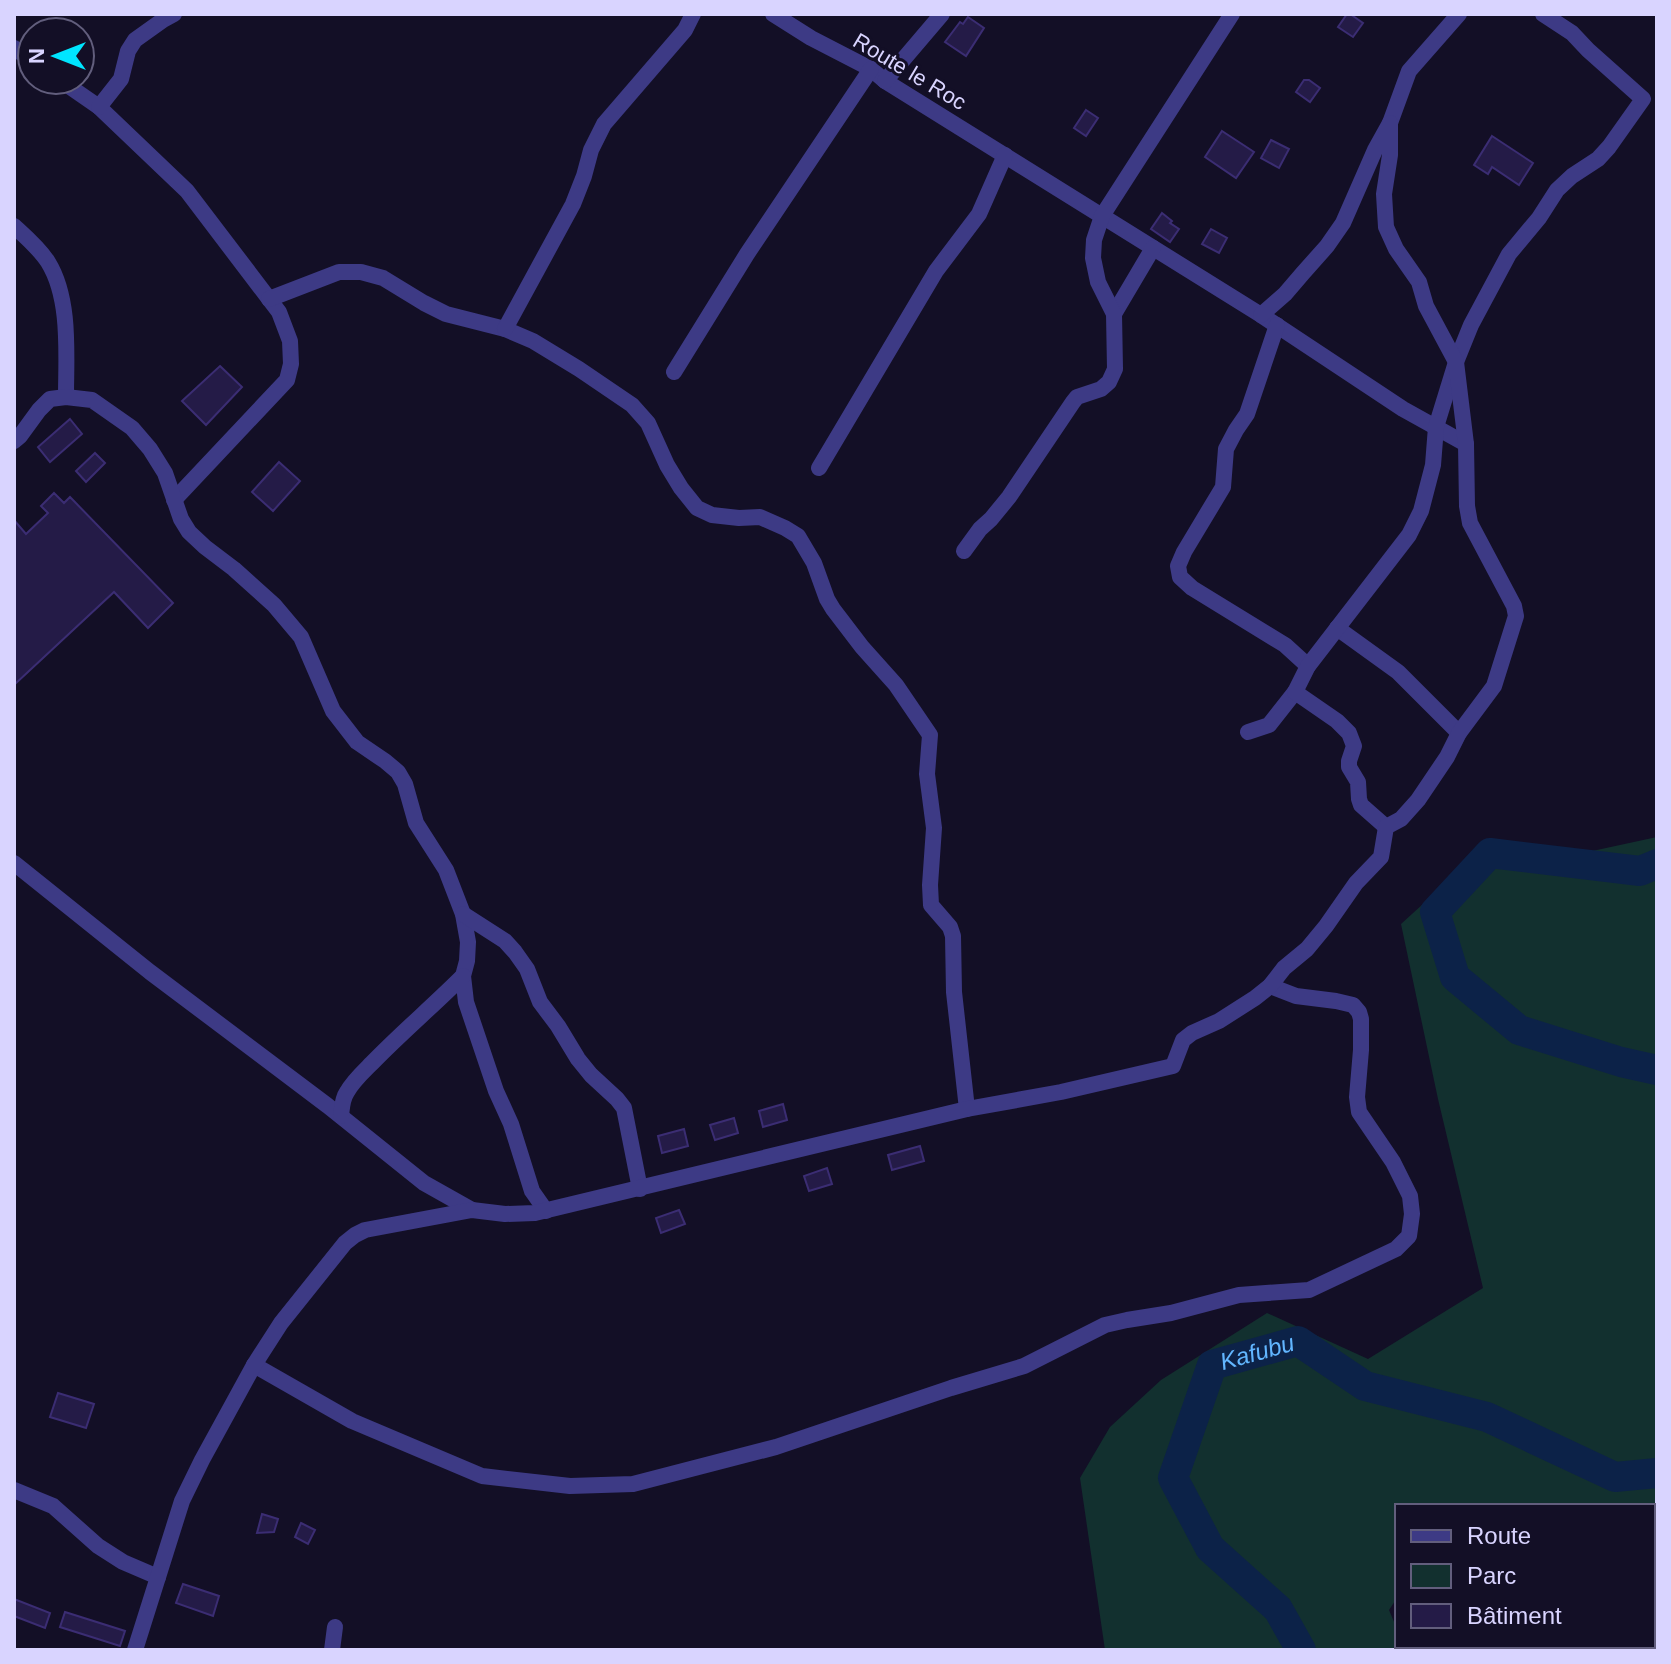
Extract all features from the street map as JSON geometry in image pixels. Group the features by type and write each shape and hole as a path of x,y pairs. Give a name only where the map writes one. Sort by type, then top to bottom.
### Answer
{"street":[{"path":"99,107 121,79 128,51 135,40 174,14"},
{"path":"505,329 573,204 591,150 604,124 685,30 693,14"},
{"name":"Route le Roc","path":"773,14 871,69 885,81 1277,325 1403,409 1466,444"},
{"path":"885,81 942,14"},
{"path":"964,551 1009,497 1077,397 1101,389 1109,382 1115,369 1114,314 1095,270 1094,240 1102,216 1232,14"},
{"path":"1261,315 1285,294 1343,223 1390,123 1409,71 1459,14"},
{"path":"1248,732 1269,725 1295,692 1308,666 1409,535 1421,511 1433,465 1436,427 1456,362 1471,325 1509,254 1557,190 1609,147 1643,99 1572,33 1543,14"},
{"path":"674,372 747,254 871,69"},
{"path":"83,96 99,107 187,191 279,312 290,341 291,364 287,380 174,500"},
{"path":"1386,827 1401,819 1418,800 1459,733 1494,686 1516,616 1514,606 1470,523 1466,444 1456,362 1426,306 1419,282 1396,249 1386,227 1384,194 1390,155 1390,123"},
{"path":"819,468 936,271 979,214 1005,155"},
{"path":"14,226 33,244 56,277 64,312 66,397"},
{"path":"1114,314 1153,248"},
{"path":"269,299 339,272 361,272 383,278 446,314 505,329 533,341 632,405 648,423 667,465 697,508 712,515 760,517 798,536 814,563 833,609 896,685 930,735 927,774 934,828 931,905 950,927 953,936 954,992 967,1109"},
{"path":"1277,325 1247,414 1226,449 1223,487 1178,566 1180,577 1192,588 1285,645 1308,666"},
{"path":"14,441 50,399 66,397 92,400 132,428 165,473 181,519 189,532 274,605 301,637 333,711 357,742 398,772 405,784 416,823 446,870 463,914 468,942 463,976 466,1002 532,1191 546,1211"},
{"path":"1337,628 1398,672 1459,733"},
{"path":"1295,692 1349,733 1354,746 1349,767 1358,782 1361,805 1386,827"},
{"path":"135,1650 182,1501 202,1460 254,1365 281,1323 345,1243 355,1235 365,1230 472,1210 505,1214 546,1211 967,1109 1061,1092 1173,1066 1183,1040 1255,998 1307,949 1356,883 1381,857 1386,827"},
{"path":"14,863 424,1183 472,1210"},
{"path":"463,914 505,941 515,952 527,969 540,1002 578,1059 624,1108 640,1189"},
{"path":"341,1116 346,1093 361,1074 463,976"},
{"path":"254,1365 352,1421 482,1476 570,1486 633,1484 776,1447 1024,1366 1105,1325 1171,1313 1239,1295 1309,1290 1396,1249 1409,1236 1412,1214 1410,1196 1393,1162 1359,1112 1359,1012 1353,1005 1296,996 1270,986"},
{"path":"14,1490 53,1506 98,1546 123,1562 158,1577"},
{"path":"332,1650 335,1627"}],"green space":[{"path":"1657,837 1657,1518 1655,1504 1395,1504 1395,1601 1389,1610 1395,1624 1395,1648 1405,1650 1105,1650 1080,1478 1110,1427 1161,1380 1267,1313 1368,1359 1483,1288 1401,924 1457,873 1546,861"}],"building":[{"path":"1347,14 1363,23 1353,37 1338,27"},
{"path":"968,17 984,28 966,56 945,42 960,22 963,24"},
{"path":"1304,80 1320,88 1310,102 1296,92"},
{"path":"1086,110 1098,118 1086,136 1074,128"},
{"path":"1222,131 1254,152 1236,178 1205,157"},
{"path":"1492,136 1533,163 1519,185 1492,167 1488,174 1474,165"},
{"path":"1271,140 1289,149 1279,168 1261,158"},
{"path":"1162,213 1179,229 1170,242 1151,229"},
{"path":"1211,229 1227,238 1219,253 1202,244"},
{"path":"220,366 242,387 206,425 182,401"},
{"path":"70,419 82,434 50,462 38,447"},
{"path":"95,453 105,463 86,482 76,471"},
{"path":"279,462 300,481 273,511 252,492"},
{"path":"54,493 64,503 70,497 173,603 148,628 114,592 14,685 14,520 26,534 48,513 41,506"},
{"path":"783,1104 787,1120 763,1127 759,1111"},
{"path":"734,1118 738,1133 715,1140 710,1125"},
{"path":"684,1129 688,1146 662,1153 658,1136"},
{"path":"920,1146 924,1161 892,1170 888,1155"},
{"path":"827,1168 832,1184 809,1191 804,1176"},
{"path":"679,1210 685,1224 661,1233 656,1218"},
{"path":"58,1393 94,1404 86,1428 50,1417"},
{"path":"262,1514 278,1519 274,1532 257,1533"},
{"path":"301,1523 315,1530 308,1544 295,1537"},
{"path":"183,1584 219,1596 213,1616 176,1603"},
{"path":"14,1599 50,1613 45,1628 14,1616"},
{"path":"65,1612 125,1631 120,1646 60,1627"}],"waterway":[{"name":"Kafubu","path":"1657,864 1640,871 1490,853 1435,912 1455,977 1519,1030 1657,1070"},
{"name":"Kafubu","path":"1301,1650 1278,1609 1210,1548 1173,1478 1212,1365 1298,1341 1365,1386 1487,1417 1615,1477 1657,1473"}]}
